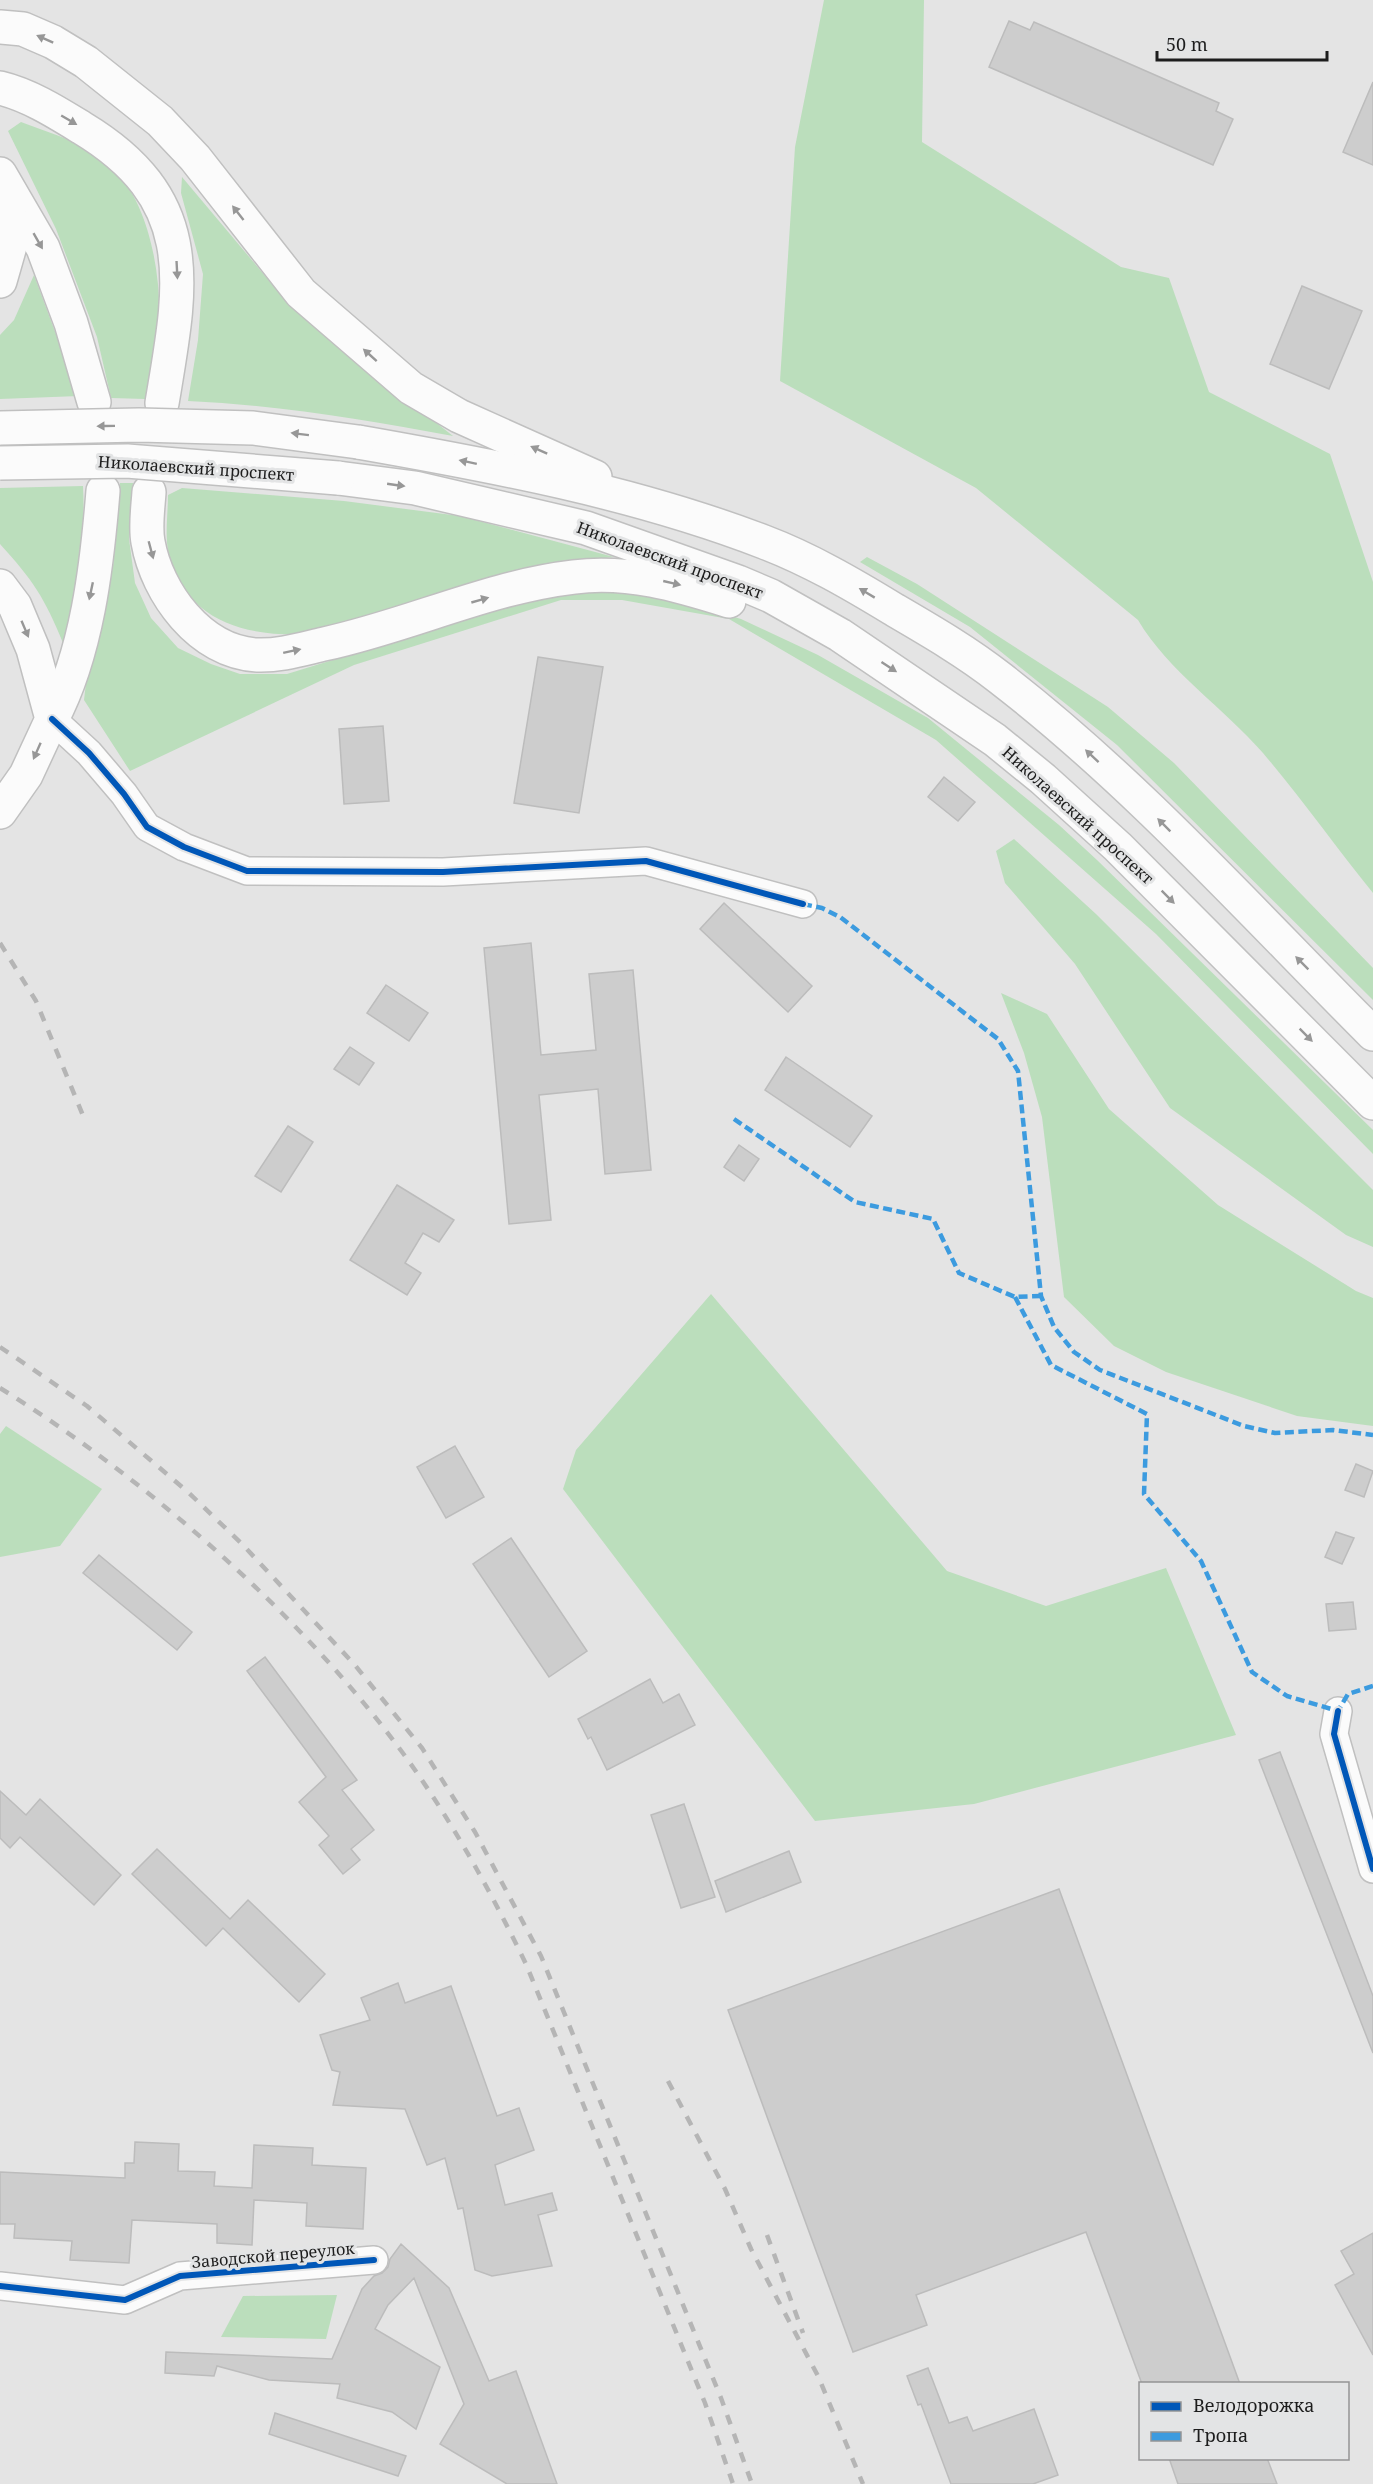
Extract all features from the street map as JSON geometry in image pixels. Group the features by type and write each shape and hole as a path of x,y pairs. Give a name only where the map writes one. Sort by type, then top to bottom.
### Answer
{"main road":[{"path":"0,27 23,29 53,42 86,62 160,121 195,158 302,293 411,388 459,416 668,510"},
{"path":"9,90 112,146 150,185 166,216 176,251 179,295 162,403"},
{"path":"0,281 10,246 4,183"},
{"path":"4,183 43,248 71,323 94,402"},
{"path":"0,428 139,425 253,428 358,442 503,469 668,510 765,543 848,582 928,630 998,677 1073,739 1135,796 1373,1034"},
{"name":"Николаевский проспект","path":"0,463 127,461 338,478 415,488 586,528 771,596 840,635 995,740 1043,779 1118,847 1373,1102"},
{"path":"3,809 26,776 64,696 93,586 103,491"},
{"path":"149,492 148,541 158,580 176,607 204,634 226,647 256,655 282,653 334,642 539,584 573,577 620,575 690,588 840,635"},
{"path":"0,586 15,606 33,649 52,719"}],"street":[{"path":"52,719 89,753 124,794 147,827 184,847 247,871 443,872 646,861 803,904"},
{"path":"1338,1711 1334,1734 1373,1869"},
{"name":"Заводской переулок","path":"0,2286 125,2300 180,2276 374,2260"}],"green space":[{"path":"824,0 924,0 922,142 1121,267 1169,278 1209,392 1330,454 1373,582 1373,893 1263,753 1248,736 1180,673 1150,639 1138,620 976,488 780,381 795,147"},
{"path":"21,122 82,146 104,160 127,186 138,206 153,252 159,301 157,346 145,399 111,398 97,337 56,229 8,131"},
{"path":"182,177 277,290 324,334 453,436 288,410 188,401 198,340 203,274 181,193"},
{"path":"34,275 79,396 0,399 0,335 14,320"},
{"path":"120,483 133,483 129,539 135,583 151,618 178,648 211,664 240,674 287,674 541,596 609,591 685,602 741,619 818,655 928,718 1059,825 1373,1130 1373,1154 1156,934 936,740 729,619 622,600 561,600 354,665 130,771 84,700 88,666 113,567"},
{"path":"83,486 83,526 79,565 63,643 37,590 0,544 0,488"},
{"path":"182,488 344,501 460,516 614,557 535,566 308,634 261,632 220,620 202,609 188,594 176,574 167,544 168,495"},
{"path":"867,557 917,584 1108,707 1174,763 1373,968 1373,1000 1117,745 970,627 860,562"},
{"path":"1014,839 1096,914 1373,1190 1373,1247 1346,1235 1170,1108 1075,964 1005,883 996,851"},
{"path":"1001,993 1047,1014 1109,1109 1218,1205 1356,1291 1373,1298 1373,1426 1297,1416 1166,1372 1114,1346 1064,1297 1042,1117 1024,1053"},
{"path":"711,1294 947,1571 1046,1606 1166,1568 1236,1735 974,1804 815,1821 563,1489 576,1450"},
{"path":"6,1426 102,1489 60,1546 0,1557 0,1434"},
{"path":"337,2295 326,2339 221,2337 243,2296"}],"building":[{"path":"1009,21 1030,30 1034,22 1219,103 1216,111 1233,119 1213,165 989,67"},
{"path":"1373,82 1373,165 1343,152"},
{"path":"1302,286 1362,311 1329,389 1270,364"},
{"path":"538,657 603,667 579,813 514,803"},
{"path":"383,726 389,801 344,804 339,729"},
{"path":"944,777 975,802 958,821 928,797"},
{"path":"724,903 812,986 788,1012 700,929"},
{"path":"531,943 541,1055 596,1050 589,974 633,970 651,1170 605,1174 598,1089 539,1095 551,1220 509,1224 484,948"},
{"path":"386,985 428,1013 409,1041 367,1013"},
{"path":"350,1047 374,1063 359,1085 334,1069"},
{"path":"786,1057 872,1116 850,1147 765,1090"},
{"path":"288,1126 313,1142 281,1192 255,1176"},
{"path":"739,1145 759,1159 744,1181 724,1167"},
{"path":"397,1185 454,1220 439,1242 423,1233 405,1263 421,1273 407,1295 350,1260"},
{"path":"455,1446 484,1497 446,1518 417,1467"},
{"path":"1356,1464 1373,1471 1364,1497 1345,1490"},
{"path":"1336,1532 1354,1538 1342,1564 1325,1557"},
{"path":"511,1538 587,1651 549,1677 473,1564"},
{"path":"99,1555 192,1632 177,1650 83,1573"},
{"path":"1353,1602 1356,1629 1329,1631 1326,1604"},
{"path":"265,1657 357,1780 342,1790 374,1830 351,1849 360,1860 343,1874 319,1845 329,1836 299,1802 326,1777 247,1671"},
{"path":"650,1679 663,1703 679,1694 695,1725 607,1770 591,1737 588,1739 578,1719"},
{"path":"1280,1752 1373,1996 1373,2053 1259,1760"},
{"path":"0,1791 26,1815 40,1799 121,1875 94,1905 20,1837 10,1848 0,1838"},
{"path":"684,1804 715,1897 681,1908 651,1815"},
{"path":"157,1849 230,1919 248,1900 325,1974 299,2002 223,1928 206,1946 132,1874"},
{"path":"789,1851 801,1882 726,1912 715,1881"},
{"path":"1059,1889 1239,2382 1141,2382 1086,2232 916,2295 927,2325 853,2352 728,2010"},
{"path":"398,1983 405,2003 451,1986 497,2116 519,2108 534,2150 495,2165 505,2205 552,2193 557,2210 538,2215 552,2266 492,2276 475,2270 463,2208 458,2209 445,2158 427,2165 405,2109 333,2105 340,2072 332,2070 320,2035 370,2020 361,1998"},
{"path":"135,2142 179,2144 178,2171 215,2172 214,2186 252,2188 254,2145 313,2148 312,2165 366,2168 363,2229 306,2226 307,2203 254,2200 252,2245 217,2243 217,2224 132,2220 129,2263 70,2260 72,2241 14,2238 15,2224 0,2224 0,2172 125,2178 125,2163 134,2163"},
{"path":"1373,2233 1373,2355 1335,2285 1354,2274 1341,2251"},
{"path":"401,2244 449,2288 489,2381 516,2371 557,2484 507,2484 440,2444 464,2404 414,2278 388,2305 375,2329 440,2367 416,2429 392,2412 337,2398 340,2384 269,2380 217,2366 214,2376 165,2373 166,2352 332,2359 362,2289 374,2276 382,2273 388,2267 390,2259"},
{"path":"928,2368 949,2423 967,2417 973,2431 1034,2409 1058,2475 1033,2484 951,2484 921,2404 918,2405 907,2376"},
{"path":"275,2413 406,2456 398,2476 269,2434"},
{"path":"1170,2460 1268,2460 1277,2484 1178,2484"}],"railway":[{"path":"0,943 36,1001 84,1118"},
{"path":"0,1347 87,1406 189,1493 242,1544 354,1664 422,1748 475,1832 541,1956 721,2398 752,2484"},
{"path":"0,1388 56,1424 111,1464 166,1508 271,1602 364,1703 405,1756 439,1806 470,1857 526,1964 705,2403 733,2484"},
{"path":"668,2081 725,2189 751,2249 818,2376 863,2484"},
{"path":"767,2235 803,2333"}],"marked path":[{"path":"803,904 822,908 840,917 998,1039 1018,1071 1041,1296 1054,1327 1074,1352 1100,1370 1244,1426 1275,1433 1333,1430 1373,1435"},
{"path":"734,1119 855,1202 933,1219 959,1273 1015,1297 1041,1296"},
{"path":"1015,1297 1051,1365 1147,1414 1144,1494 1201,1561 1252,1672 1287,1696 1338,1711 1348,1694 1373,1686"}],"cycle path":[{"path":"52,719 89,753 124,794 147,827 184,847 247,871 443,872 646,861 803,904"},
{"path":"1338,1711 1334,1734 1373,1869"},
{"path":"0,2286 125,2300 180,2276 374,2260"}]}
